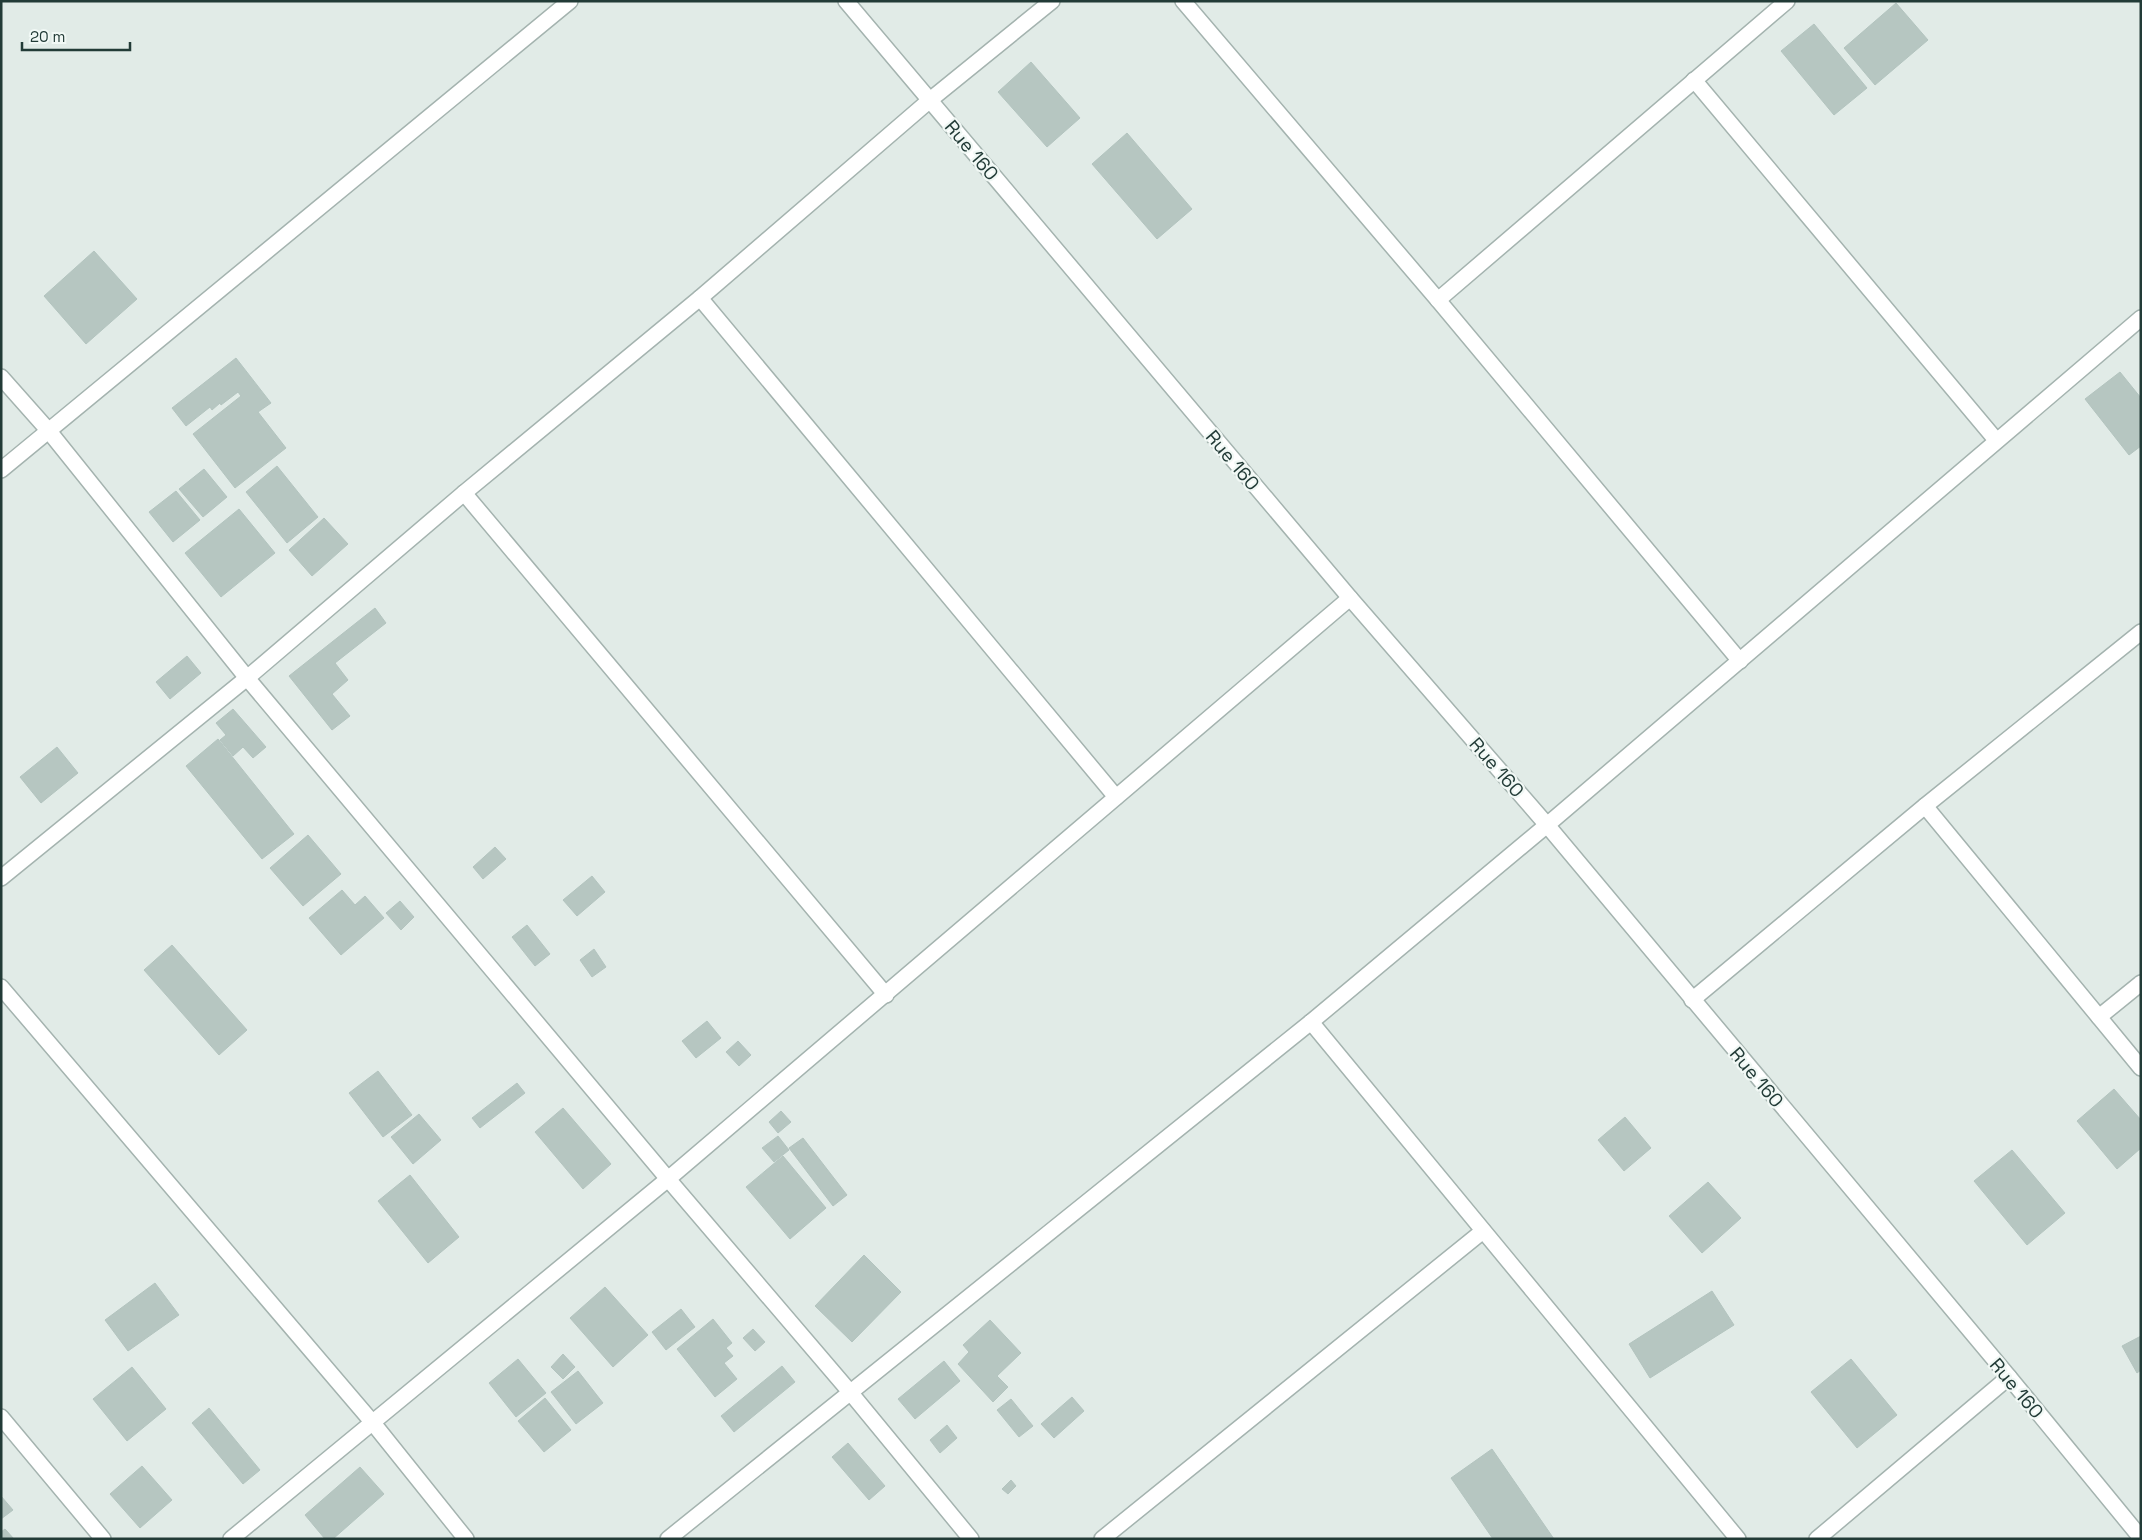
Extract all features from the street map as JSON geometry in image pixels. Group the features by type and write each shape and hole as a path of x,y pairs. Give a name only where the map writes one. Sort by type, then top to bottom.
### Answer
{"street":[{"path":"1,470 570,1"},
{"name":"Rue 160","path":"846,1 1350,598 1547,826 2009,1377 2141,1538"},
{"path":"1,878 247,678 464,493 700,298 930,100 1052,1"},
{"path":"1183,1 1438,300 1740,661"},
{"path":"1438,300 1787,1"},
{"path":"1694,80 1996,440"},
{"path":"700,298 1116,797"},
{"path":"668,1539 1311,1022 1547,826 1996,440 2141,318"},
{"path":"1,377 48,430 247,678 668,1179 850,1392 971,1539"},
{"path":"464,493 886,994"},
{"path":"231,1539 668,1179 1350,598"},
{"path":"1692,1000 1925,806 2141,632"},
{"path":"1925,806 2141,1068"},
{"path":"2099,1017 2141,983"},
{"path":"1,987 372,1424 466,1539"},
{"path":"1311,1022 1738,1539"},
{"path":"1102,1539 1483,1231"},
{"path":"1817,1539 2009,1377"},
{"path":"1,1417 103,1539"}],"building":[{"path":"1896,3 1928,40 1875,85 1844,48"},
{"path":"1814,24 1867,88 1834,115 1781,51"},
{"path":"1031,62 1080,118 1047,147 998,92"},
{"path":"1127,133 1192,209 1157,239 1092,164"},
{"path":"94,251 137,299 86,344 44,296"},
{"path":"236,358 271,403 258,412 286,448 235,488 193,434 241,396 238,392 212,410 210,407 186,426 172,408"},
{"path":"2120,372 2141,398 2141,446 2129,455 2085,399"},
{"path":"277,466 318,517 287,543 246,492"},
{"path":"204,469 227,497 203,517 179,489"},
{"path":"176,491 200,520 173,542 149,512"},
{"path":"239,509 275,553 221,597 185,553"},
{"path":"324,518 348,544 312,576 289,550"},
{"path":"375,608 386,623 335,663 348,680 332,694 350,716 332,730 289,676"},
{"path":"187,656 201,673 170,699 156,682"},
{"path":"233,709 266,747 253,758 243,747 233,756 220,740 226,735 216,723"},
{"path":"218,739 294,834 262,859 186,766"},
{"path":"57,747 78,773 41,803 20,777"},
{"path":"308,835 341,874 303,906 270,868"},
{"path":"495,847 506,859 483,879 473,867"},
{"path":"592,876 605,892 577,916 563,900"},
{"path":"342,890 355,905 365,896 384,918 341,955 309,918"},
{"path":"400,901 414,917 401,930 386,913"},
{"path":"527,925 550,954 535,966 512,937"},
{"path":"172,945 247,1030 219,1055 144,970"},
{"path":"594,949 606,967 592,977 580,960"},
{"path":"707,1021 721,1038 696,1058 682,1041"},
{"path":"738,1041 751,1055 739,1066 726,1052"},
{"path":"378,1071 412,1115 383,1137 349,1093"},
{"path":"517,1083 525,1093 480,1128 472,1118"},
{"path":"2114,1089 2141,1120 2141,1148 2117,1169 2077,1121"},
{"path":"563,1108 611,1164 583,1189 535,1132"},
{"path":"781,1111 791,1122 778,1133 769,1122"},
{"path":"419,1114 441,1140 413,1164 391,1137"},
{"path":"1625,1117 1651,1148 1624,1171 1598,1140"},
{"path":"778,1136 789,1150 774,1162 762,1148"},
{"path":"803,1138 847,1195 833,1206 789,1148"},
{"path":"2012,1150 2065,1213 2027,1245 1974,1181"},
{"path":"783,1156 826,1208 790,1239 746,1187"},
{"path":"410,1175 459,1237 428,1263 378,1201"},
{"path":"1708,1182 1741,1218 1702,1253 1669,1216"},
{"path":"864,1255 901,1292 852,1342 815,1306"},
{"path":"155,1283 179,1315 128,1351 105,1320"},
{"path":"605,1287 648,1335 613,1367 570,1318"},
{"path":"1712,1291 1734,1325 1650,1378 1629,1344"},
{"path":"681,1309 695,1327 666,1350 652,1332"},
{"path":"713,1319 732,1343 726,1348 733,1356 724,1363 737,1379 715,1397 677,1349"},
{"path":"990,1320 1021,1353 997,1376 1008,1387 993,1402 958,1364 969,1352 963,1345"},
{"path":"753,1329 765,1342 755,1351 743,1338"},
{"path":"2141,1336 2141,1370 2137,1373 2122,1346"},
{"path":"563,1354 575,1367 563,1379 551,1367"},
{"path":"518,1359 546,1393 516,1417 489,1383"},
{"path":"1851,1359 1897,1415 1857,1448 1811,1392"},
{"path":"944,1361 960,1381 915,1419 898,1399"},
{"path":"782,1366 795,1382 734,1432 721,1416"},
{"path":"132,1367 166,1409 127,1441 93,1399"},
{"path":"578,1371 603,1403 576,1424 551,1392"},
{"path":"1072,1397 1084,1411 1054,1438 1041,1424"},
{"path":"545,1398 571,1430 544,1452 518,1421"},
{"path":"1011,1399 1033,1426 1019,1437 997,1410"},
{"path":"209,1408 260,1470 243,1484 192,1423"},
{"path":"947,1425 957,1438 940,1453 930,1440"},
{"path":"848,1443 885,1486 869,1500 832,1457"},
{"path":"1492,1449 1554,1539 1493,1539 1451,1478"},
{"path":"142,1466 172,1500 140,1528 110,1494"},
{"path":"360,1467 384,1494 333,1539 325,1539 305,1515"},
{"path":"1011,1480 1016,1486 1008,1494 1002,1489"},
{"path":"1,1496 13,1510 1,1519"},
{"path":"5,1529 14,1539 1,1539 1,1532"}]}
